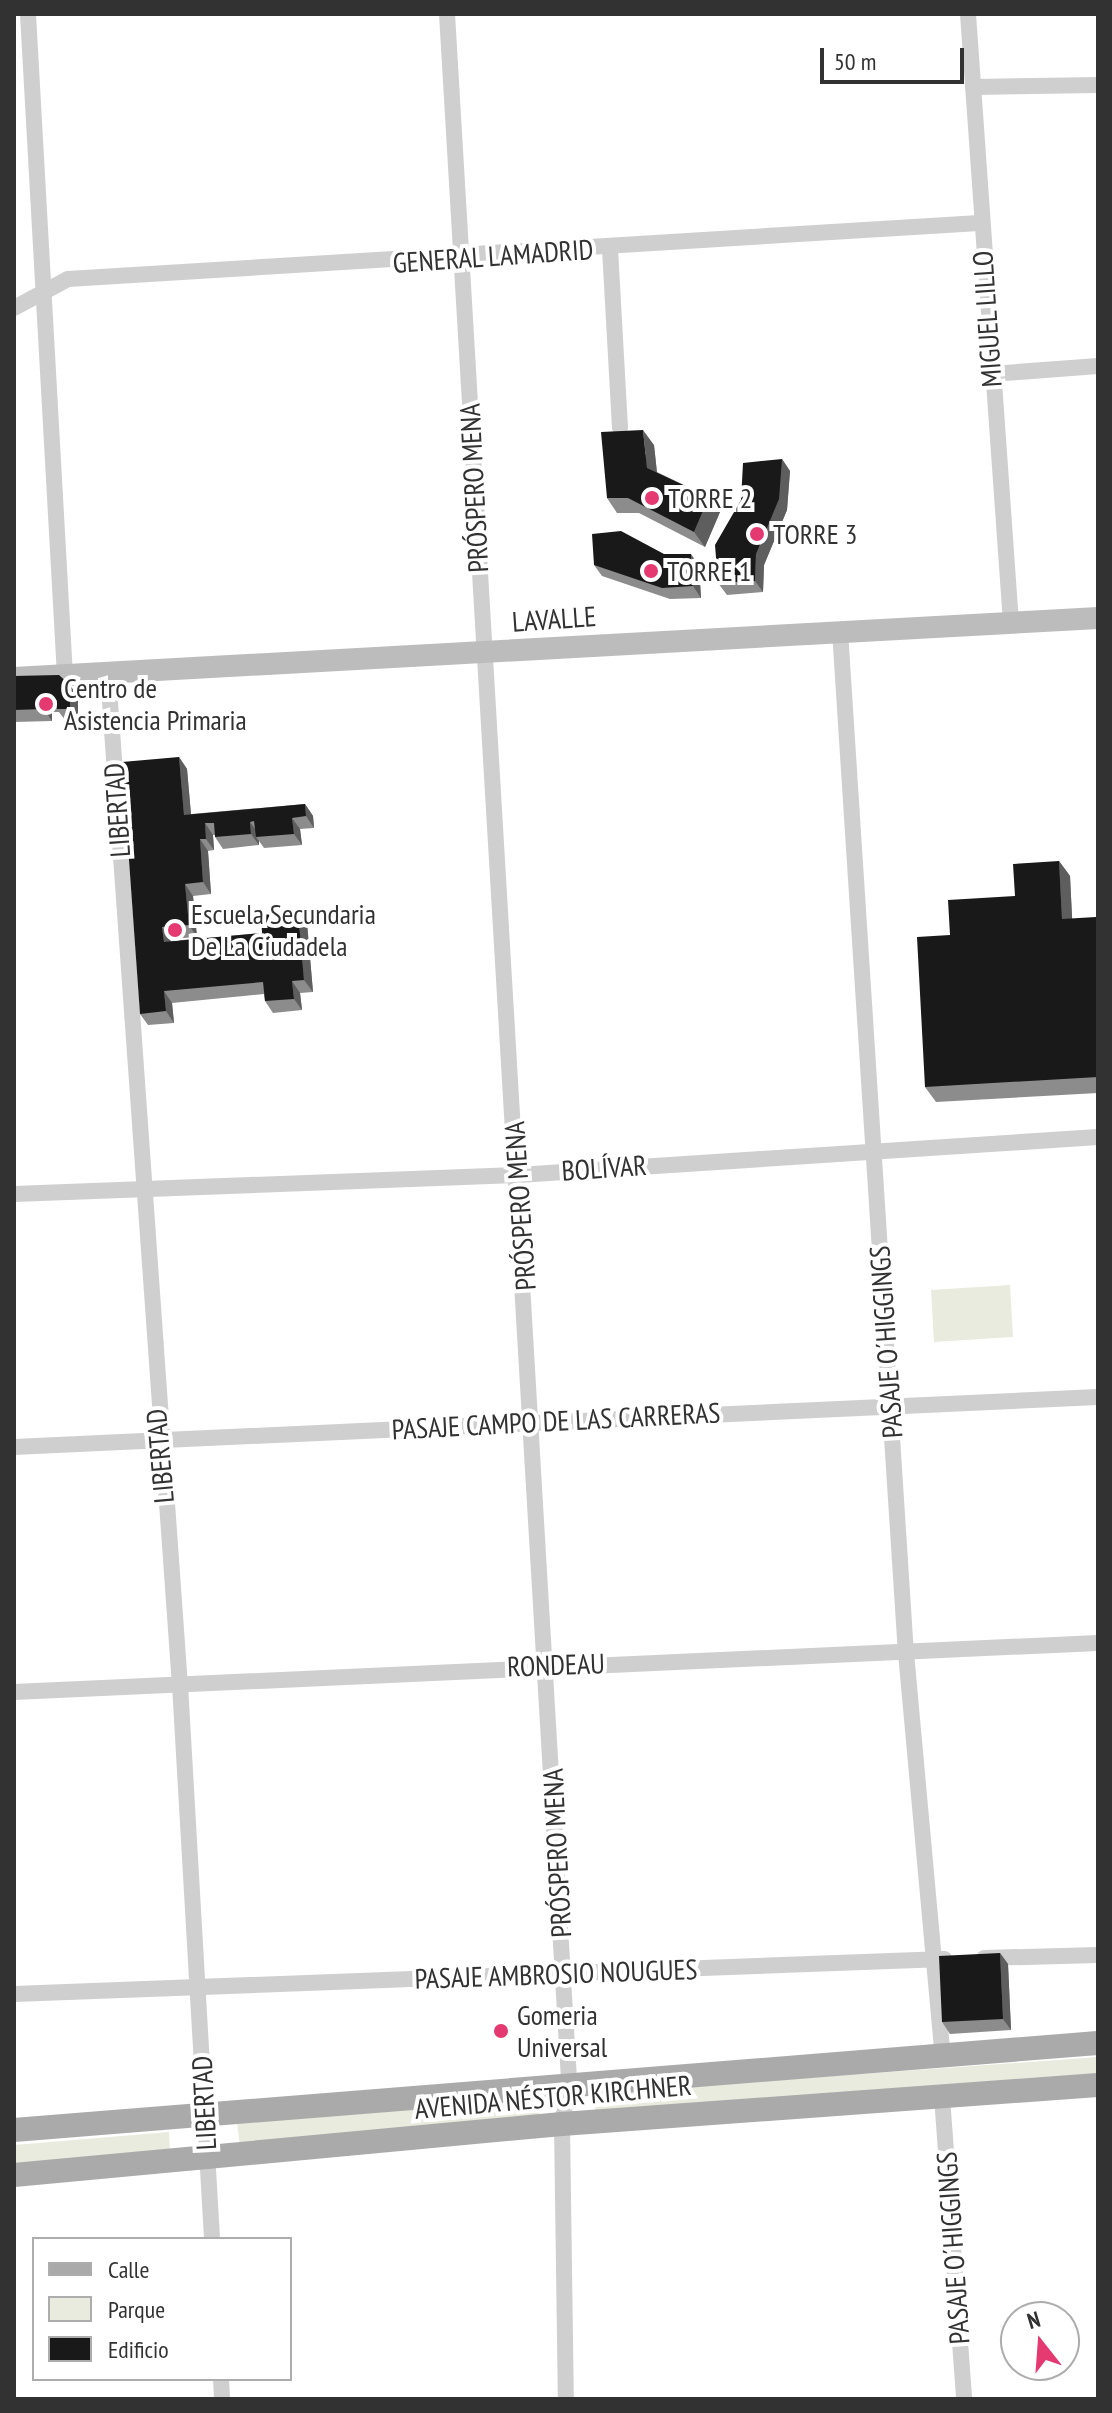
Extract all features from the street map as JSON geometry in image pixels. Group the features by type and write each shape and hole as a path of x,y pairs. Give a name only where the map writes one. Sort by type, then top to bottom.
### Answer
{"main road":[{"name":"AVENIDA NÉSTOR KIRCHNER","path":"14,2130 569,2081 1098,2043"},
{"name":"AVENIDA NÉSTOR KIRCHNER","path":"14,2175 562,2124 1098,2085"}],"street":[{"path":"28,14 40,294 65,676"},
{"name":"PRÓSPERO MENA","path":"447,14 483,654 534,1421 569,2081 562,2124 566,2399"},
{"name":"MIGUEL LILLO","path":"968,14 979,223 1011,623"},
{"path":"973,87 1098,85"},
{"name":"GENERAL LAMADRID","path":"14,308 68,279 460,259 979,223"},
{"path":"610,249 620,428"},
{"path":"991,374 1098,366"},
{"name":"LAVALLE","path":"14,678 1098,618"},
{"name":"PASAJE O´HIGGINGS","path":"840,631 906,1653 942,2052"},
{"name":"LIBERTAD","path":"108,674 159,1441 180,1685 212,2237"},
{"name":"BOLÍVAR","path":"14,1194 518,1175 874,1148 1098,1137"},
{"name":"PASAJE CAMPO DE LAS CARRERAS","path":"14,1447 1098,1397"},
{"name":"RONDEAU","path":"14,1692 548,1665 1098,1643"},
{"name":"PASAJE AMBROSIO NOUGUES","path":"14,1994 1098,1955"},
{"name":"PASAJE O´HIGGINGS","path":"942,2097 964,2399"}],"green space":[{"path":"1010,1285 1013,1337 934,1342 931,1290"},
{"path":"1098,2057 1098,2078 595,2113 596,2093"},
{"path":"539,2097 539,2121 240,2147 237,2122"},
{"path":"169,2132 170,2154 14,2169 14,2145"}],"building":[{"name":"TORRE 2","path":"643,430 647,468 709,497 694,532 628,498 607,498 601,432"},
{"name":"TORRE 3","path":"782,459 779,499 756,554 755,581 718,583 715,545 741,500 743,463"},
{"name":"TORRE 1","path":"621,531 664,554 691,554 693,586 662,588 594,565 592,534"},
{"path":"59,675 70,685 70,709 57,709 57,700 44,701 44,709 14,710 14,676"},
{"path":"179,757 184,815 305,804 306,816 292,818 294,834 256,837 254,821 250,822 251,834 215,837 214,823 205,823 206,839 200,839 203,882 185,884 189,925 162,927 164,942 262,933 261,915 298,912 304,980 292,981 294,999 265,1001 263,982 164,991 166,1011 140,1014 122,762"},
{"path":"1059,861 1062,919 1096,917 1098,1077 925,1087 917,937 950,935 948,900 1015,896 1013,864"},
{"path":"1000,1953 1003,2019 942,2022 939,1956"}],"place":[{"name":"TORRE 2","path":"652,498"},
{"name":"TORRE 3","path":"757,534"},
{"name":"TORRE 1","path":"651,571"},
{"name":"Centro de Asistencia Primaria","path":"46,704"},
{"name":"Escuela Secundaria De La Ciudadela","path":"175,930"},
{"name":"Gomeria Universal","path":"501,2031"}]}
